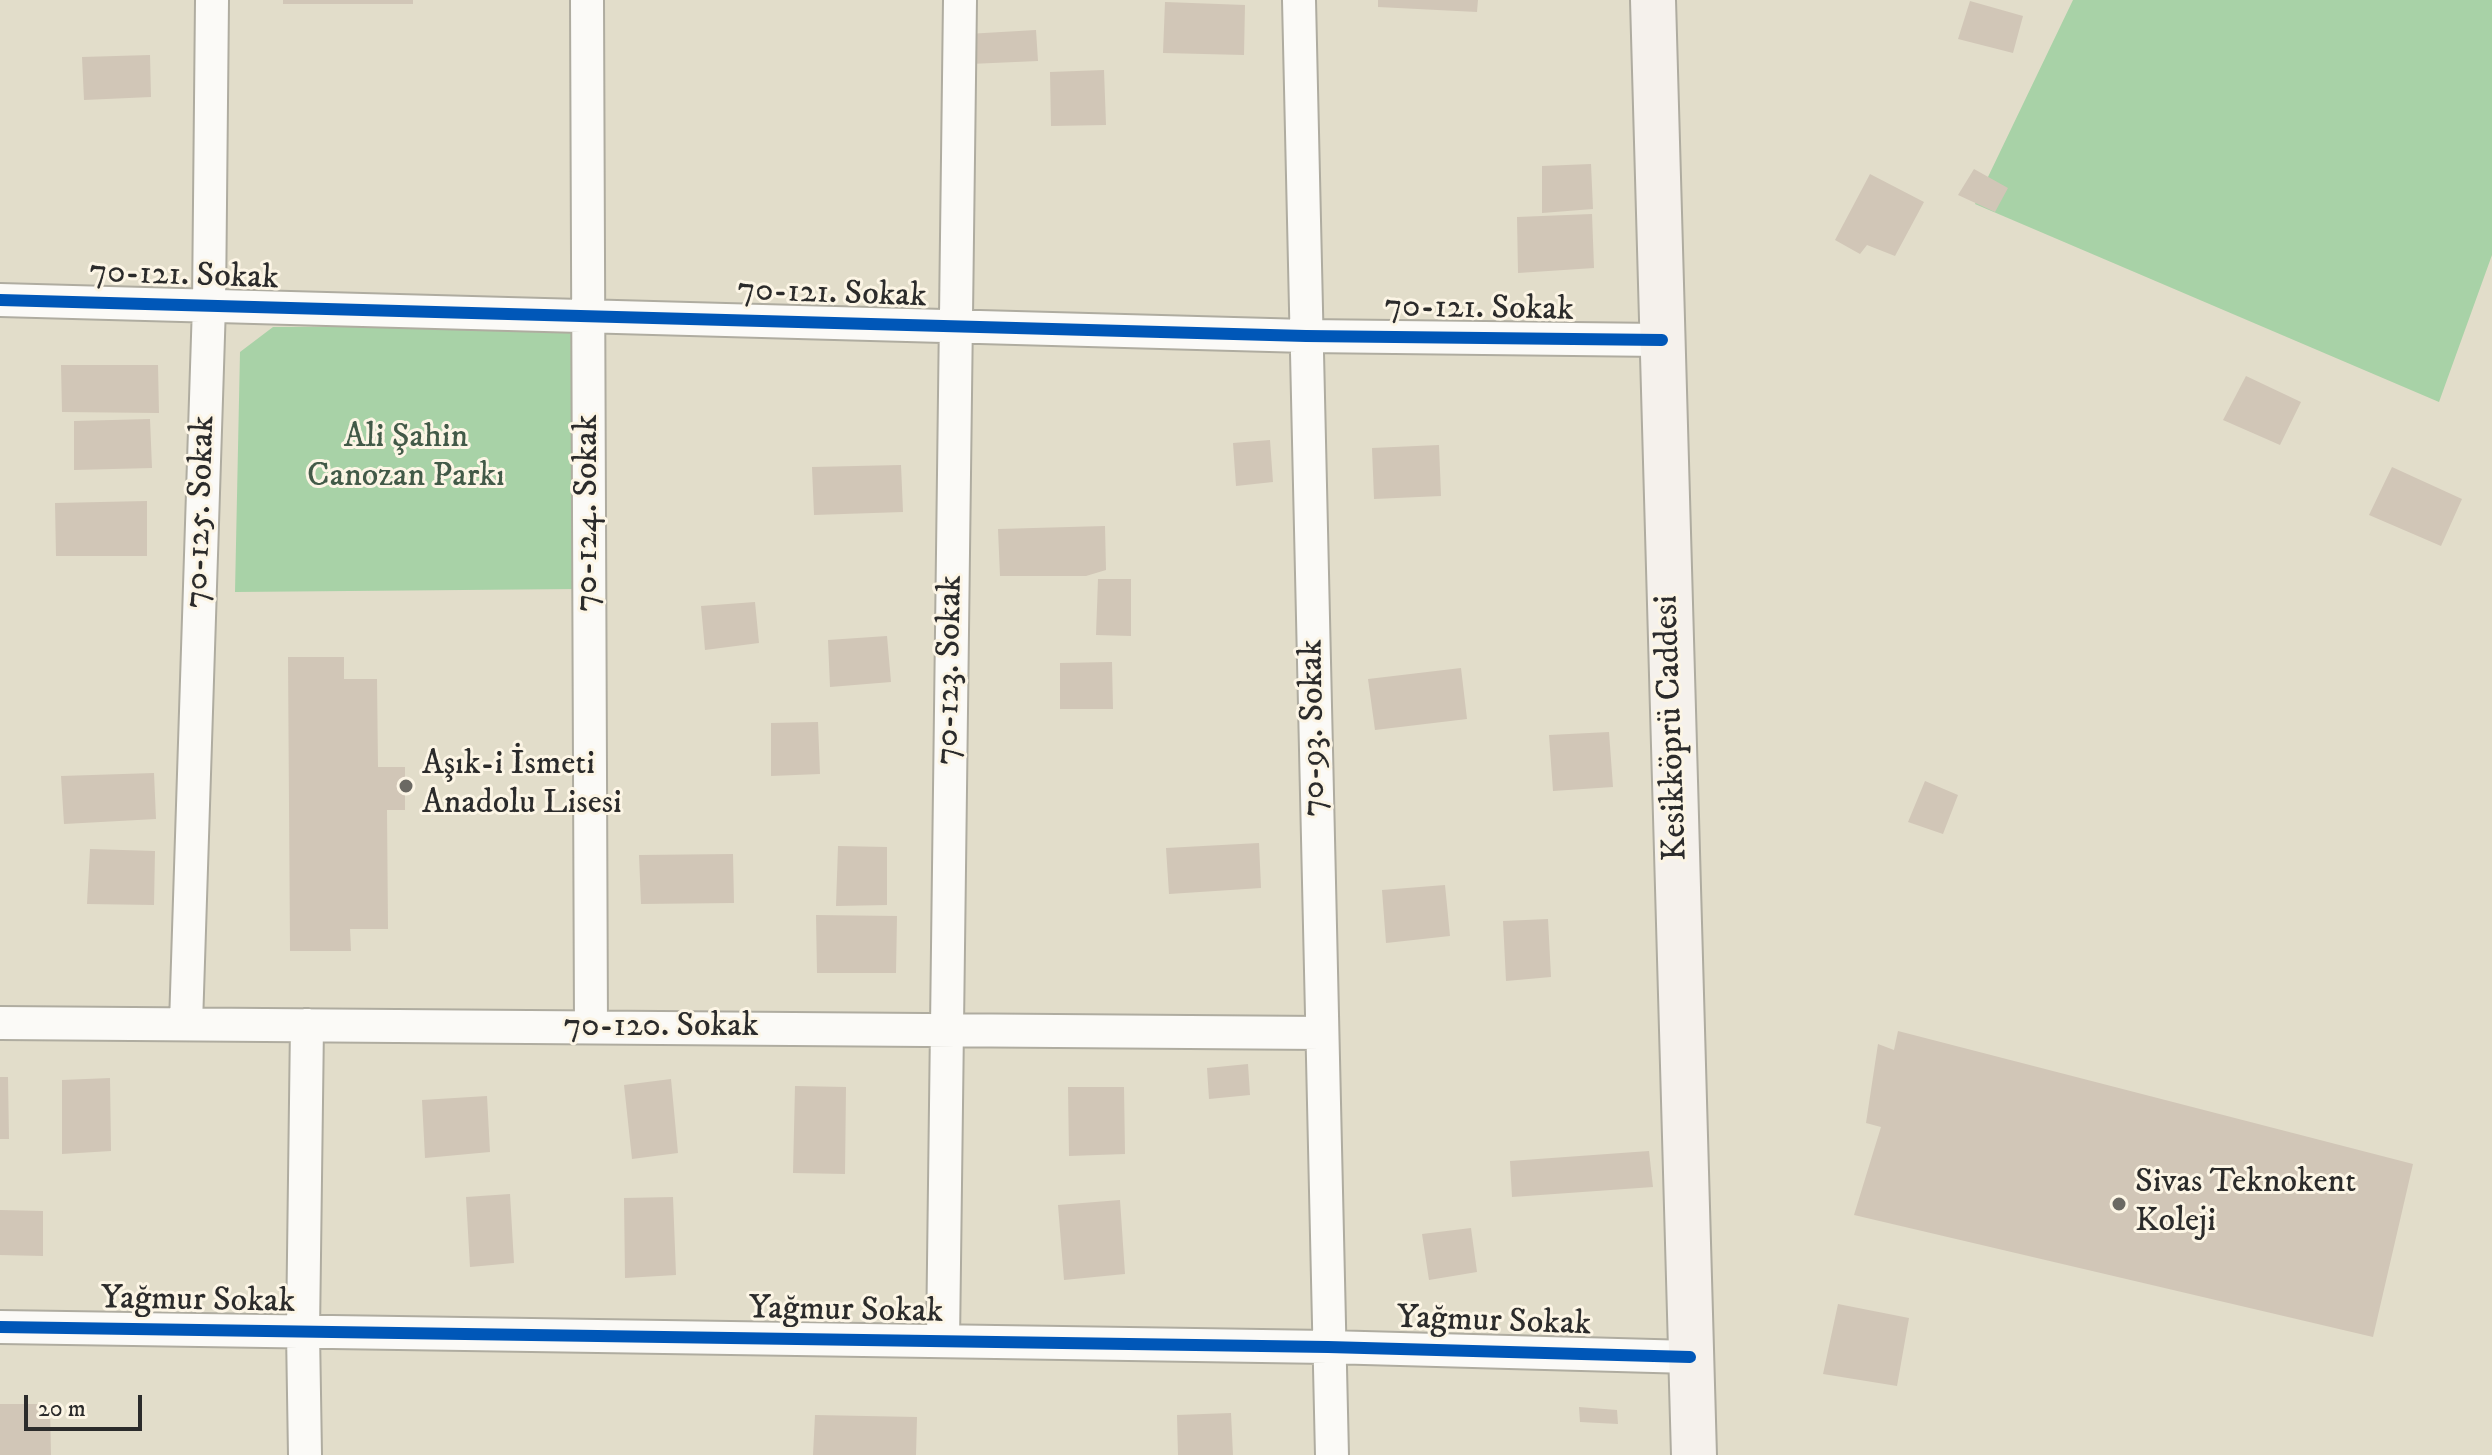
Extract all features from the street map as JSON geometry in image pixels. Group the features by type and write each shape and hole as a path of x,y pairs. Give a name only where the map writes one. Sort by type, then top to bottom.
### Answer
{"street":[{"name":"70-125. Sokak","path":"186,1024 209,305 212,0"},
{"name":"70-124. Sokak","path":"587,0 591,1027"},
{"name":"70-123. Sokak","path":"943,1341 960,0"},
{"name":"70-93. Sokak","path":"1299,0 1332,1455"},
{"name":"Kesikköprü Caddesi","path":"1653,0 1694,1455"},
{"name":"70-121. Sokak","path":"0,300 1306,336 1662,340"},
{"name":"70-120. Sokak","path":"0,1023 1321,1033"},
{"path":"305,1455 303,1332 307,1025"},
{"name":"Yağmur Sokak","path":"0,1327 1328,1347 1690,1357"}],"green space":[{"path":"2073,0 2492,0 2492,255 2439,402 1975,204"},
{"name":"Ali Şahin Canozan Parkı","path":"576,325 577,589 235,592 240,352 273,327"}],"building":[{"path":"283,0 413,0 413,4 283,4"},
{"path":"1378,0 1478,0 1477,12 1378,7"},
{"path":"1970,1 2023,16 2013,53 1958,39"},
{"path":"1165,2 1245,5 1244,55 1163,53"},
{"path":"1036,30 1038,61 970,64 967,34"},
{"path":"150,55 151,97 84,100 82,57"},
{"path":"1104,70 1106,125 1051,126 1050,72"},
{"path":"1591,164 1593,209 1542,213 1542,166"},
{"path":"1974,169 2008,188 1995,212 1958,195"},
{"path":"1870,174 1924,202 1895,256 1867,245 1860,254 1835,240"},
{"path":"1592,214 1594,268 1518,273 1517,217"},
{"path":"61,365 158,365 159,413 62,412"},
{"path":"2246,376 2301,402 2280,445 2223,420"},
{"path":"150,419 152,468 74,470 74,421"},
{"path":"1270,440 1273,482 1236,486 1233,443"},
{"path":"1439,445 1441,496 1374,499 1372,448"},
{"path":"901,465 903,512 814,515 812,467"},
{"path":"2392,467 2462,499 2441,546 2369,515"},
{"path":"147,501 147,556 56,556 55,503"},
{"path":"1105,526 1106,570 1086,576 1000,576 998,529"},
{"path":"1098,579 1131,579 1131,636 1096,635"},
{"path":"755,602 759,643 705,650 701,606"},
{"path":"887,636 891,682 830,687 828,640"},
{"path":"288,657 344,657 344,679 377,679 378,767 405,767 405,810 387,810 388,929 350,929 351,951 290,951"},
{"path":"1112,662 1113,709 1060,709 1060,663"},
{"path":"1461,668 1467,719 1375,730 1368,679"},
{"path":"818,722 820,774 771,776 771,723"},
{"path":"1609,732 1613,787 1553,791 1549,735"},
{"path":"154,773 156,819 64,824 61,776"},
{"path":"1925,781 1958,795 1943,834 1908,822"},
{"path":"1259,843 1261,888 1169,894 1166,848"},
{"path":"838,846 887,847 887,905 836,906"},
{"path":"90,849 155,851 154,905 87,904"},
{"path":"733,854 734,903 641,904 639,855"},
{"path":"1445,885 1450,936 1386,943 1382,890"},
{"path":"816,915 897,916 896,973 817,973"},
{"path":"1548,919 1551,977 1506,981 1503,921"},
{"path":"1898,1031 2413,1164 2373,1337 1854,1215 1881,1127 1866,1123 1878,1044 1894,1050"},
{"path":"1248,1064 1250,1095 1209,1099 1207,1068"},
{"path":"0,1077 8,1077 9,1139 0,1139"},
{"path":"110,1078 111,1151 62,1154 62,1080"},
{"path":"671,1079 678,1153 632,1159 624,1085"},
{"path":"795,1086 846,1087 845,1174 793,1173"},
{"path":"1068,1087 1124,1087 1125,1154 1069,1156"},
{"path":"487,1096 490,1152 425,1158 422,1100"},
{"path":"1649,1151 1653,1187 1512,1197 1510,1161"},
{"path":"510,1194 514,1263 470,1267 466,1197"},
{"path":"673,1197 676,1275 625,1278 624,1198"},
{"path":"1120,1200 1125,1274 1064,1280 1058,1205"},
{"path":"0,1210 43,1211 43,1256 0,1255"},
{"path":"1471,1228 1477,1272 1429,1280 1422,1234"},
{"path":"1838,1304 1909,1318 1897,1386 1823,1374"},
{"path":"0,1404 50,1404 51,1455 0,1455"},
{"path":"1579,1407 1617,1410 1618,1424 1580,1422"},
{"path":"1231,1413 1233,1455 1178,1455 1177,1415"},
{"path":"815,1415 917,1417 916,1455 813,1455"}],"cycle path":[{"path":"0,300 1306,336 1662,340"},
{"path":"0,1327 1328,1347 1690,1357"}],"place":[{"name":"Aşık-i İsmeti Anadolu Lisesi","path":"406,786"},
{"name":"Sivas Teknokent Koleji","path":"2119,1204"}]}
